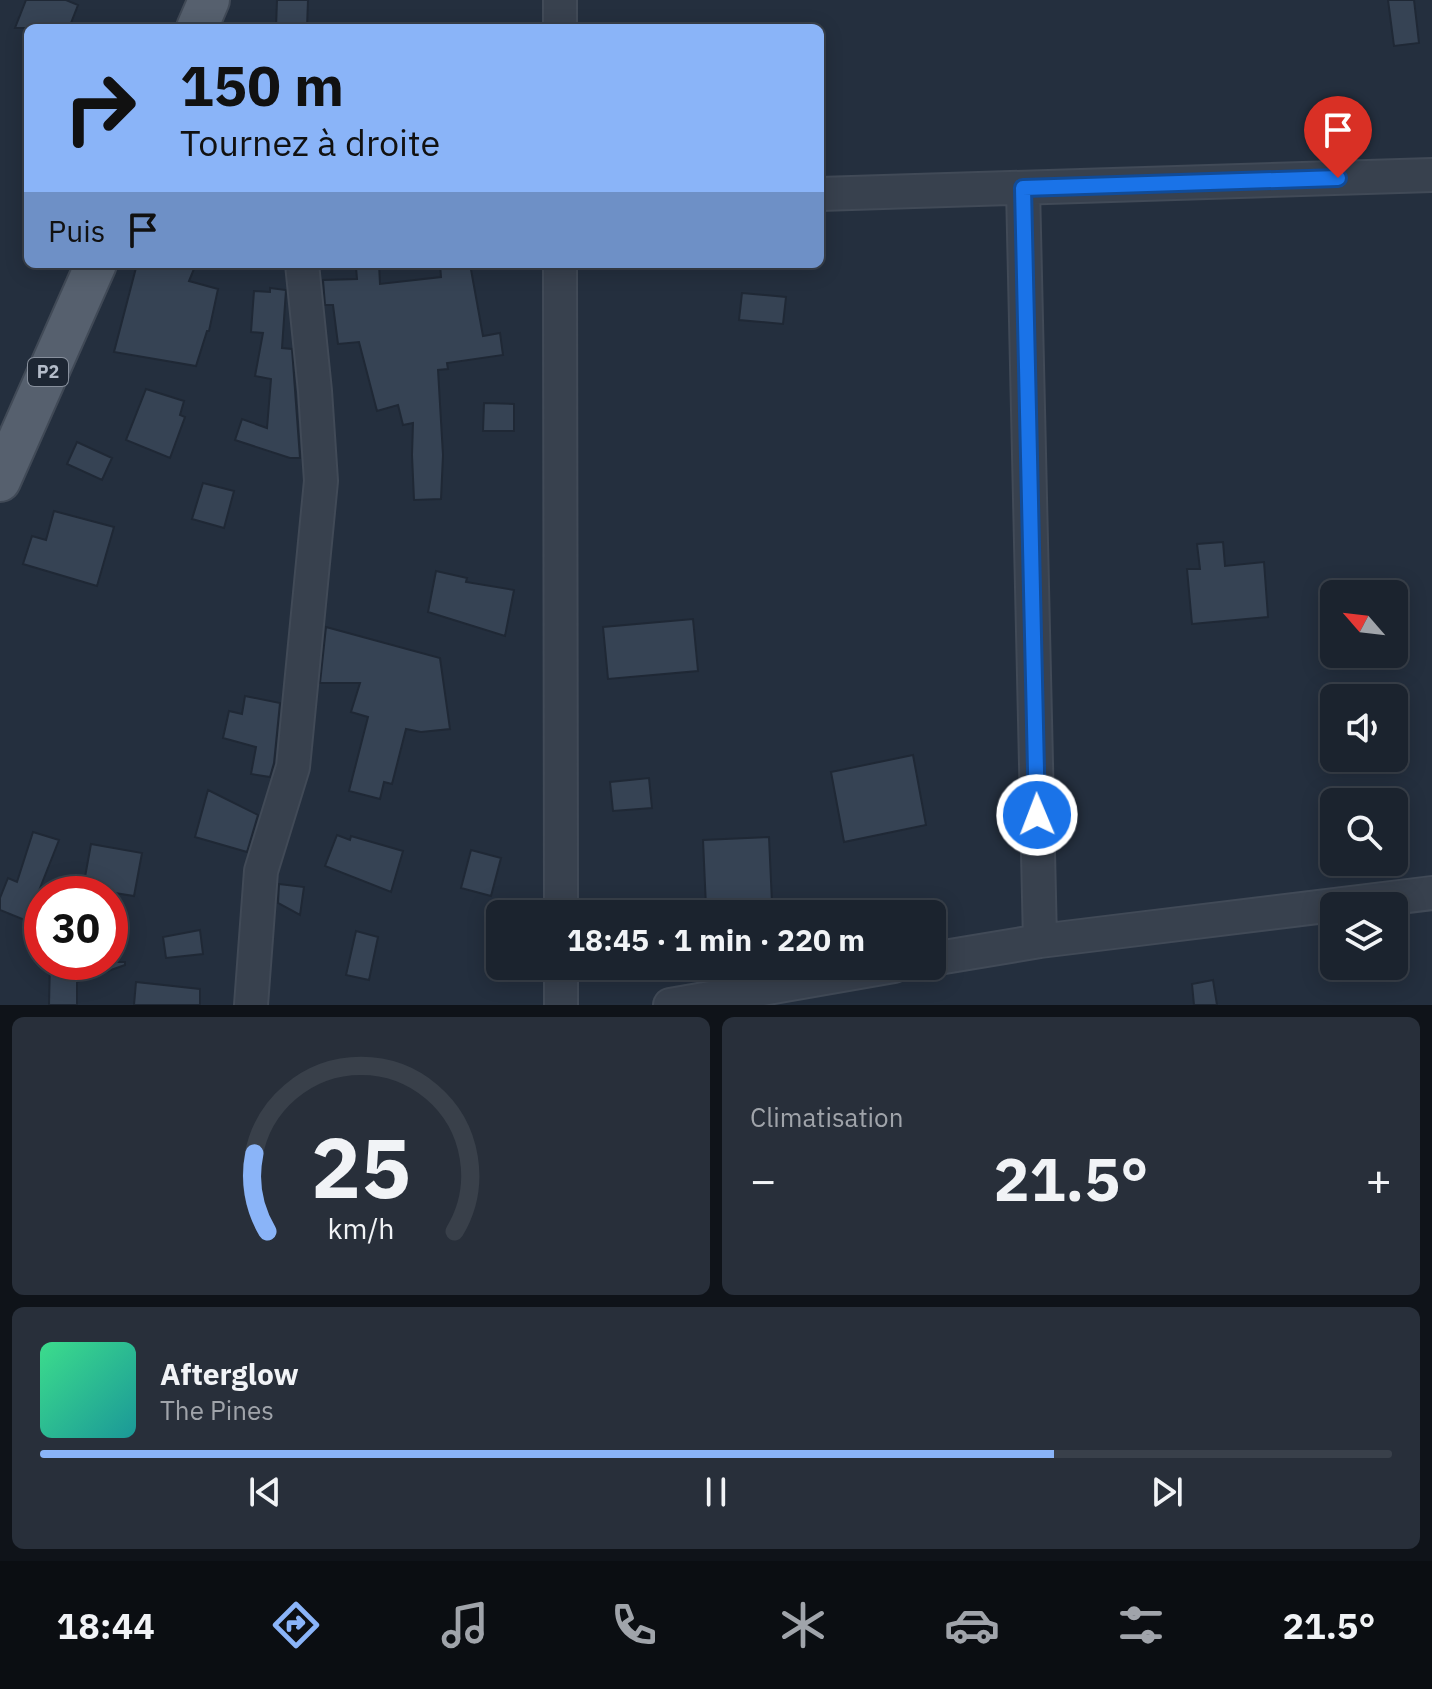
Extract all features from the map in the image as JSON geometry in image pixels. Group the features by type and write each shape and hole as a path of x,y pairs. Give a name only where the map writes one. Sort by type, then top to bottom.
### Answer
{"main road":[{"path":"199,24 209,0"},
{"name":"P2","path":"0,481 94,268"}],"street":[{"path":"560,0 560,24"},
{"path":"824,194 1432,175"},
{"path":"1023,188 1040,941"},
{"path":"251,1005 261,871 293,767 321,481 302,268"},
{"path":"560,268 561,900"},
{"path":"946,957 1040,941 1432,893"},
{"path":"561,980 561,1005"},
{"path":"670,1005 814,980"}],"building":[{"path":"26,0 66,0 78,5 71,24 24,24 24,28 15,28"},
{"path":"277,0 308,0 307,24 276,24"},
{"path":"1388,0 1414,0 1419,43 1394,46"},
{"path":"136,268 194,268 189,281 218,289 209,331 196,366 114,352"},
{"path":"356,268 379,268 380,284 441,277 440,268 471,268 483,336 500,333 503,355 447,363 448,369 438,370 443,455 441,499 414,500 413,423 403,425 398,405 377,411 359,342 338,344 333,305 325,305 323,280 357,279"},
{"path":"270,288 286,290 282,348 292,349 300,458 290,458 235,440 242,419 267,428 271,379 255,376 263,333 251,332 254,291 270,292"},
{"path":"742,293 786,297 783,324 739,320"},
{"path":"146,389 184,401 180,415 185,417 170,458 126,440"},
{"path":"484,403 514,404 514,431 483,431"},
{"path":"77,442 112,458 102,480 67,464"},
{"path":"203,483 234,491 224,528 192,519"},
{"path":"54,511 114,527 97,586 23,564 32,536 46,540"},
{"path":"1223,542 1225,566 1264,562 1268,617 1192,624 1187,569 1200,569 1197,544"},
{"path":"436,571 467,578 466,582 514,590 505,636 428,612"},
{"path":"693,619 698,671 608,679 603,627"},
{"path":"326,627 440,658 450,729 421,732 406,729 392,784 384,782 380,799 349,791 368,717 351,712 360,683 320,683"},
{"path":"245,696 280,703 270,777 251,774 256,747 223,738 229,711 242,714"},
{"path":"913,755 926,825 844,842 831,772"},
{"path":"649,778 652,808 613,811 610,782"},
{"path":"208,790 258,815 247,852 195,837"},
{"path":"33,832 59,840 45,876 24,876 24,920 0,910 0,898 8,878 17,882"},
{"path":"337,835 403,851 391,892 325,866"},
{"path":"769,837 772,900 706,900 703,840"},
{"path":"91,844 142,853 134,896 128,895 128,876 85,876"},
{"path":"471,850 501,858 491,896 461,888"},
{"path":"279,884 304,887 300,915 278,903"},
{"path":"200,930 203,954 166,958 163,937"},
{"path":"356,931 378,937 369,980 346,975"},
{"path":"50,980 83,980 77,982 77,1005 49,1005"},
{"path":"1213,980 1217,1005 1194,1005 1192,984"},
{"path":"136,982 200,989 200,1005 134,1005"}],"route":[{"path":"1037,815 1023,188 1338,178"}]}
